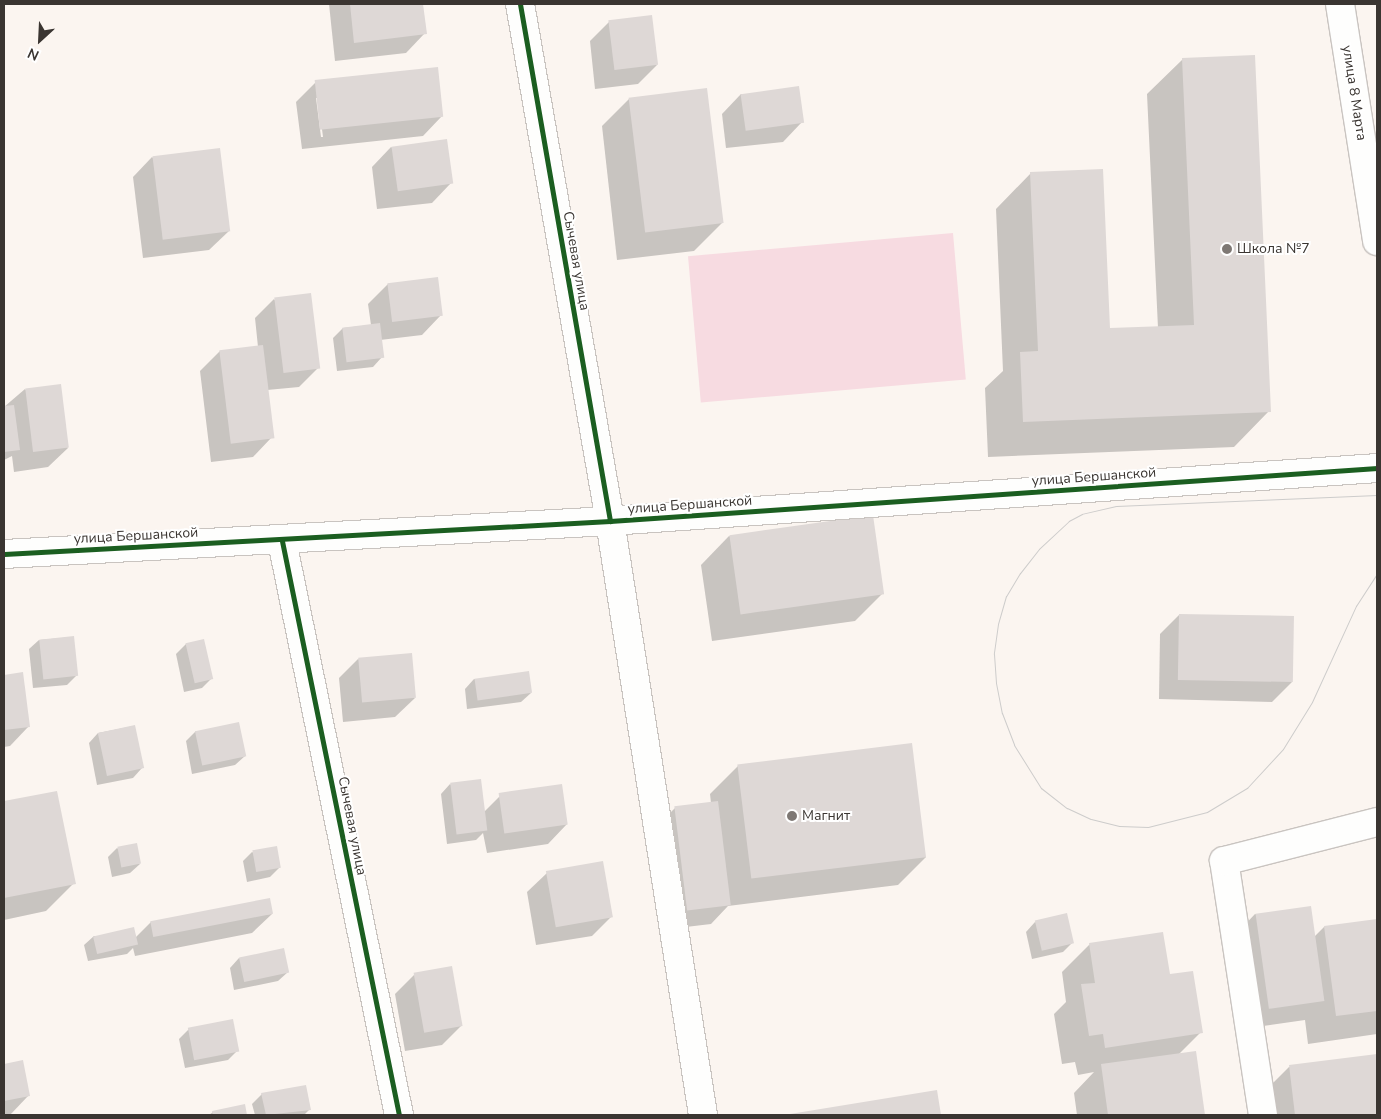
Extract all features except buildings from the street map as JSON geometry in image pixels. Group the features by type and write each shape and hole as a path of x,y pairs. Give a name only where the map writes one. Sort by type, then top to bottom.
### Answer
{"street":[{"name":"Сычевая улица","path":"520,4 610,521 703,1115"},
{"name":"улица 8 Марта","path":"1340,4 1377,241"},
{"name":"улица Бершанской","path":"4,554 282,541 610,521 1377,468"},
{"name":"Сычевая улица","path":"282,541 399,1115"},
{"path":"1263,1115 1224,861 1377,822"}],"shaded area":[{"path":"953,233 966,379 701,403 688,256"}],"tram line":[{"path":"1377,495 1116,506 1082,514 1069,521 1039,549 1020,573 1006,596 998,624 994,654 996,683 1002,713 1014,745 1041,788 1067,808 1091,819 1119,826 1148,827 1207,812 1247,788 1283,749 1312,702 1356,606 1377,574"}],"cycle path":[{"path":"520,4 610,521"},
{"path":"4,554 610,521 1377,468"},
{"path":"282,541 399,1115"}],"place":[{"name":"Школа №7","path":"1227,249"},
{"name":"Магнит","path":"792,816"}]}
